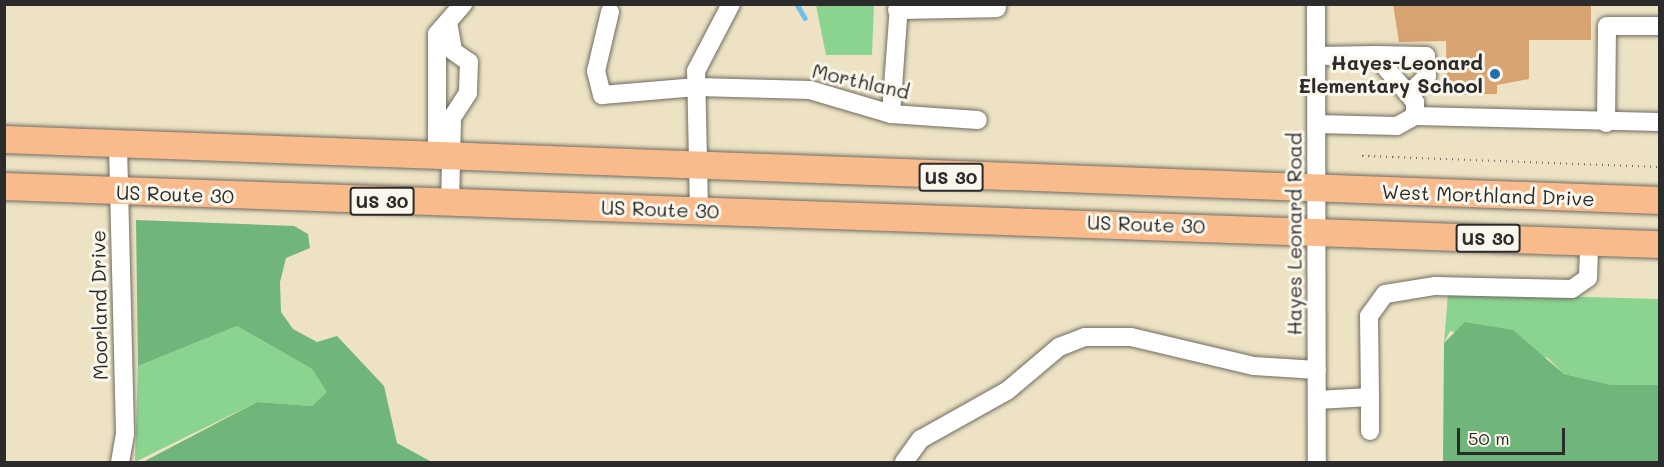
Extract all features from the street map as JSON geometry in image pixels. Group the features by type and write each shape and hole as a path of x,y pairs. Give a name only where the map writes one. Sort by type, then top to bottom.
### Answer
{"highway":[{"name":"US 30","path":"4,139 118,146 1317,189"},
{"name":"US Route 30","path":"4,186 119,193 1317,230"},
{"name":"West Morthland Drive","path":"1317,189 1659,200"},
{"name":"US 30","path":"1317,230 1659,244"}],"street":[{"path":"450,203 444,158 437,34 463,4"},
{"path":"699,210 696,71 731,4"},
{"name":"Hayes Leonard Road","path":"1316,4 1317,462"},
{"path":"891,114 898,7 997,8"},
{"name":"Morthland","path":"610,12 596,71 602,95 697,87 810,90 891,114 978,120"},
{"path":"444,158 452,118 468,93 469,62 453,51 448,22"},
{"path":"1606,123 1607,26 1659,26"},
{"path":"1376,55 1409,94 1414,116"},
{"path":"1317,56 1426,56 1427,76 1409,94"},
{"path":"1317,124 1397,126 1414,116 1606,123 1659,122"},
{"name":"Moorland Drive","path":"118,146 125,434 120,462"},
{"path":"1370,431 1369,316 1385,294 1435,286 1572,289 1587,278 1589,242"},
{"path":"904,462 921,439 1007,391 1059,347 1085,336 1131,336 1243,364 1317,370"},
{"path":"1317,400 1370,397"}],"path":[{"path":"1362,156 1659,167"}],"green space":[{"path":"816,5 874,5 872,55 826,55"},
{"path":"136,220 294,226 308,234 310,248 286,258 280,282 281,312 293,329 317,342 337,336 384,386 397,443 430,461 488,462 143,462 257,402 312,406 327,392 312,369 237,326 138,366"},
{"path":"1448,293 1659,299 1659,385 1612,385 1564,374 1548,358 1450,331 1444,343"},
{"path":"1465,322 1513,330 1564,374 1612,385 1659,385 1659,462 1443,462 1444,343"},
{"path":"237,326 312,369 328,392 312,406 257,402 135,462 138,366"}],"building":[{"name":"Hayes-Leonard Elementary School","path":"1393,4 1591,4 1591,40 1529,40 1529,79 1497,85 1497,94 1447,95 1446,41 1399,42"}],"waterway":[{"path":"797,4 805,18"}],"place":[{"name":"Hayes-Leonard Elementary School","path":"1495,74"}]}
